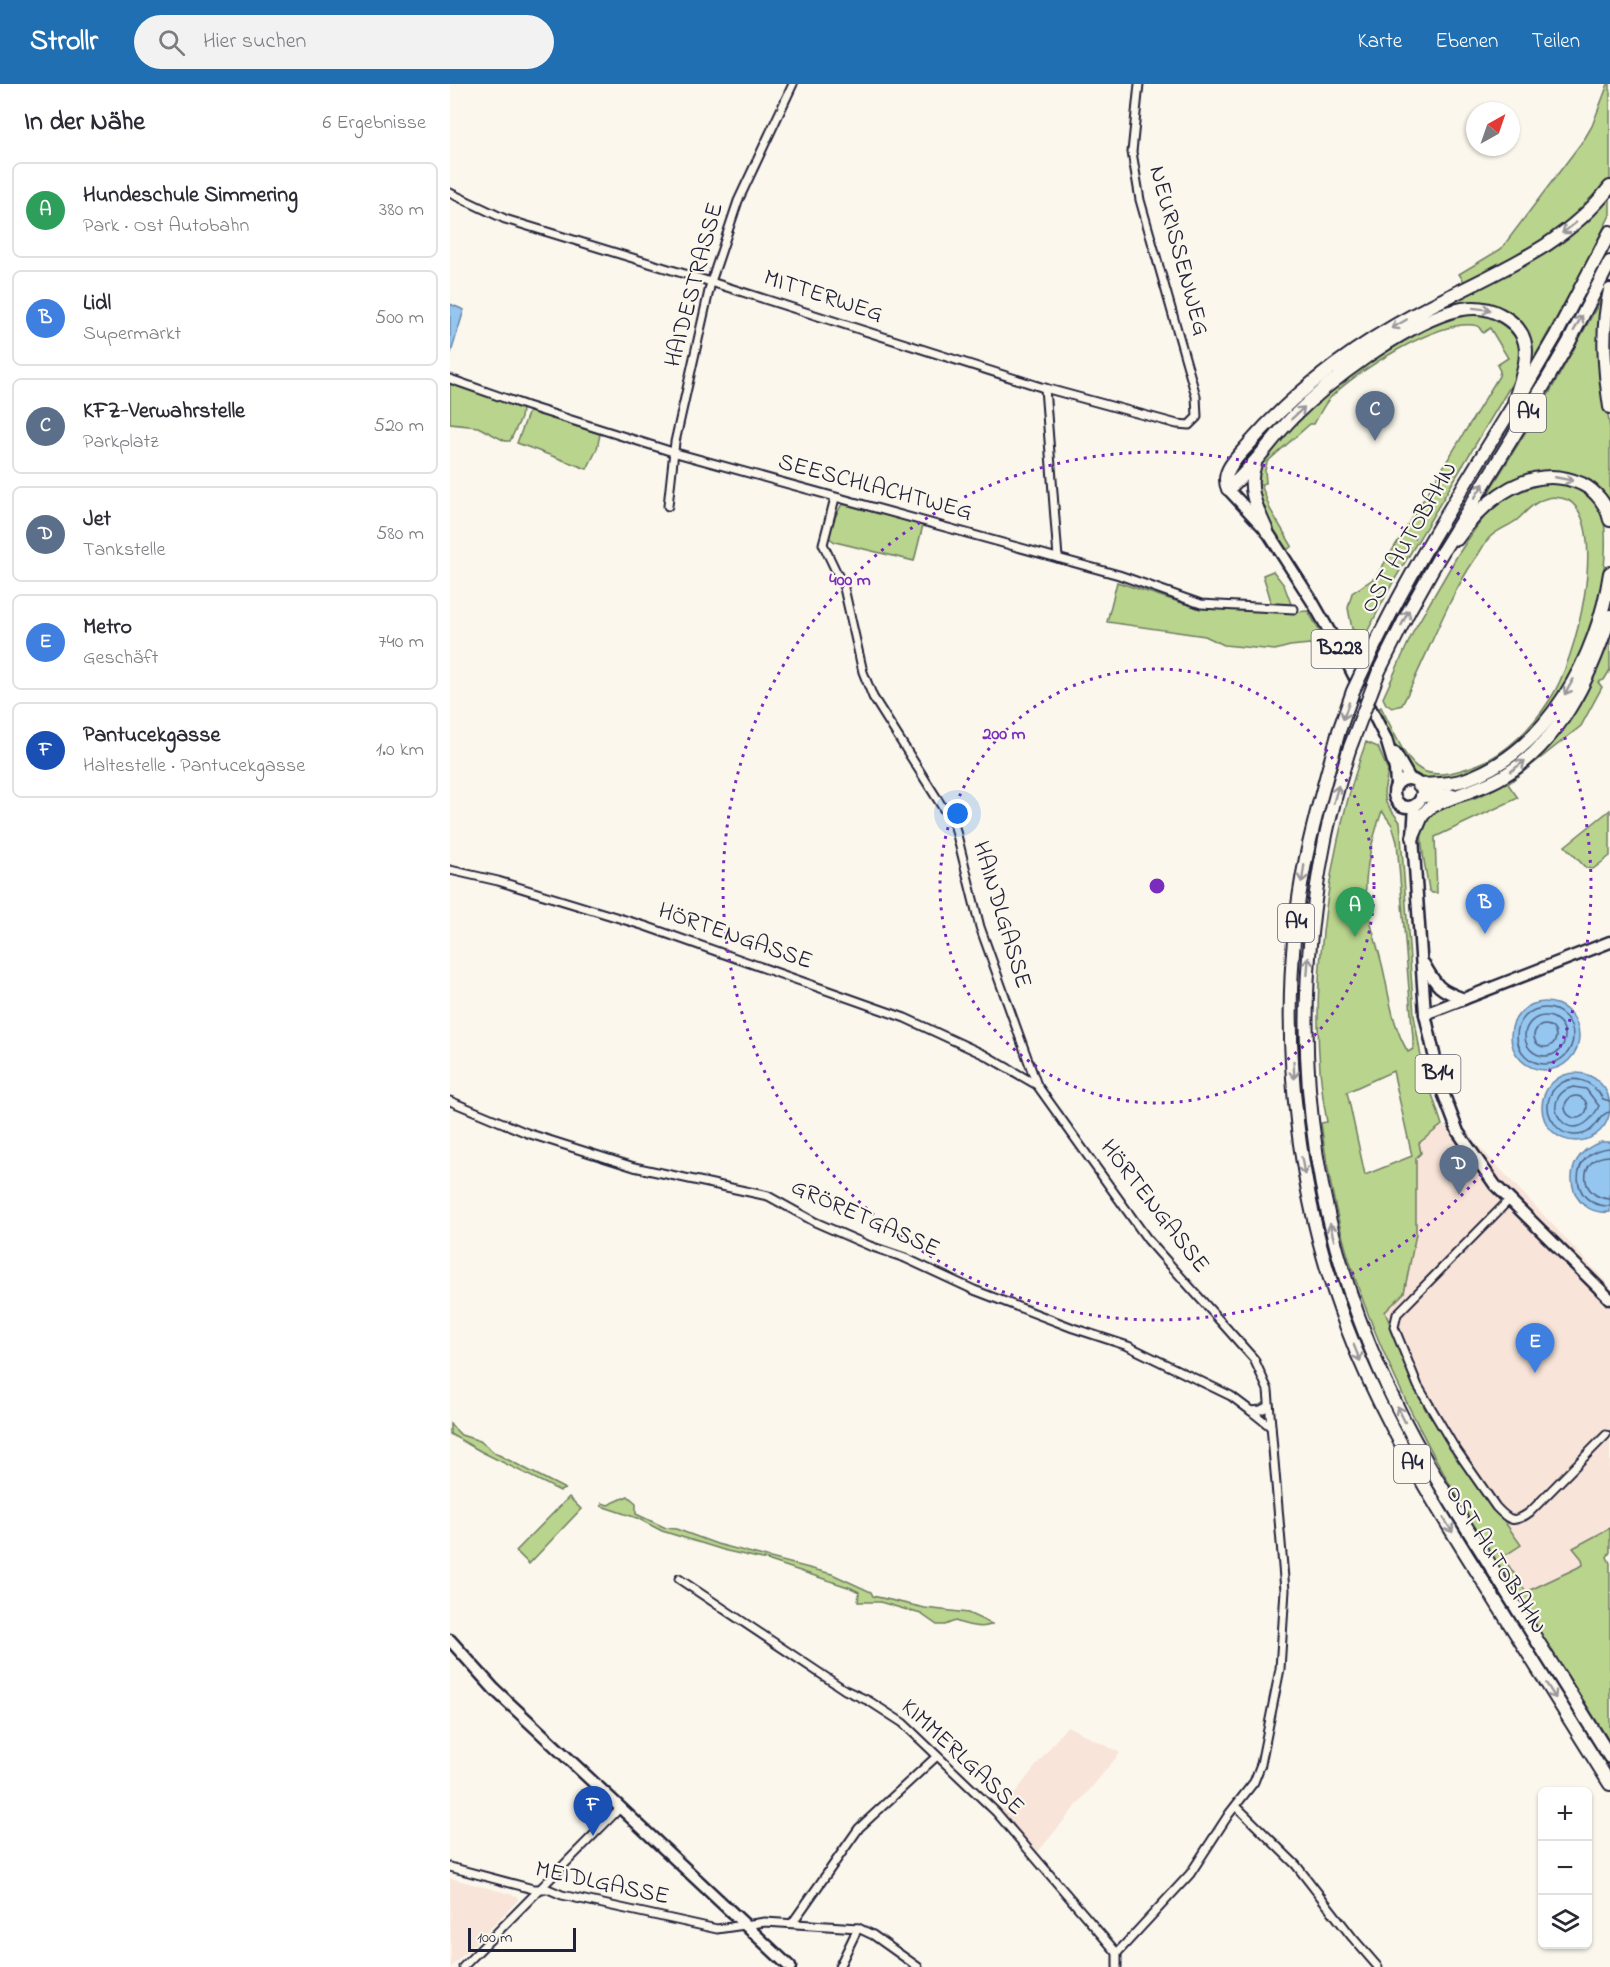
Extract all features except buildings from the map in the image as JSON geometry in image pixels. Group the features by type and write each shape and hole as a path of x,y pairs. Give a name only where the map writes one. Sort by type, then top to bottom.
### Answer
{"highway":[{"path":"1513,406 1526,363 1526,348 1522,336 1514,324 1496,312 1482,308 1467,308 1423,324 1350,369 1295,416 1228,489 1224,478 1232,465 1287,405 1326,372 1383,333 1548,244 1575,224 1610,187"},
{"name":"OST AUTOBAHN","path":"1610,232 1556,335 1521,395 1425,549 1396,601 1353,691 1318,804 1305,861 1296,923 1291,993 1296,1108 1309,1197 1324,1257 1344,1321 1366,1375 1427,1491 1610,1784"},
{"name":"OST AUTOBAHN","path":"1610,262 1569,342 1438,559 1379,671 1349,750 1331,810 1315,896 1307,969 1305,1024 1308,1093 1314,1141 1338,1254 1358,1318 1380,1370 1439,1484 1610,1757"},
{"path":"1610,290 1604,334 1604,368 1610,407"},
{"path":"1258,456 1252,474 1251,492 1267,531"},
{"path":"1438,559 1451,549 1462,532 1489,503 1505,490 1539,477 1572,480 1587,487 1599,498 1610,520"},
{"path":"1417,791 1452,783 1489,770 1533,737 1552,714 1586,655 1599,621 1610,573"},
{"path":"1413,837 1422,816 1429,808 1494,781 1513,770 1550,735 1580,690 1598,652 1610,616"},
{"path":"1417,791 1466,793"}],"main road":[{"name":"B228","path":"1228,489 1267,531 1323,619 1386,739 1417,791"},
{"name":"B228","path":"1386,739 1395,769 1396,786"},
{"path":"1413,837 1401,806 1394,795 1396,786 1402,780 1417,791"},
{"path":"1401,806 1408,807 1417,791"},
{"path":"1417,791 1413,837 1425,1014 1610,942"},
{"path":"1422,960 1434,982 1444,992 1464,999"},
{"name":"B14","path":"1425,1014 1442,1090 1458,1132 1492,1181 1610,1299"},
{"path":"450,1640 494,1689 790,1967"}],"street":[{"name":"HAIDESTRASSE","path":"668,506 676,453 675,442 711,282 738,201 793,84"},
{"name":"NEURISSENWEG","path":"1139,84 1132,152 1140,200 1196,396 1197,417 1190,425"},
{"name":"MITTERWEG","path":"450,193 505,219 1045,388 1177,424 1190,425"},
{"name":"SEESCHLACHTWEG","path":"450,379 676,453 1119,575 1201,604 1294,609"},
{"path":"1045,388 1058,558"},
{"name":"HAINDLGASSE","path":"835,498 823,544 844,588 866,681 873,697 955,827 980,927 1037,1085"},
{"name":"HÖRTENGASSE","path":"450,870 498,881 645,926 905,1018 984,1055 1037,1085 1148,1240 1254,1359 1268,1390 1285,1590 1280,1669 1261,1764 1254,1782 1229,1814 1190,1874 1117,1953"},
{"name":"GRÖRETGASSE","path":"450,1101 527,1133 634,1167 768,1196 815,1222 870,1246 905,1258 996,1298 1128,1346 1231,1396 1271,1426"},
{"path":"1510,1199 1397,1314 1394,1327 1400,1345 1418,1386 1453,1445 1496,1507 1512,1520 1519,1520 1530,1512 1606,1435"},
{"path":"1251,1411 1269,1406"},
{"name":"KIMMERLGASSE","path":"679,1580 845,1690 869,1701 903,1723 996,1812 1117,1953"},
{"path":"793,1923 859,1828 937,1756"},
{"path":"1236,1806 1296,1865 1378,1967"},
{"path":"464,1967 620,1808"},
{"name":"MEIDLGASSE","path":"450,1867 533,1889 554,1891 562,1895 717,1929 765,1922 858,1928"},
{"path":"839,1967 858,1928 873,1935 918,1967"},
{"path":"1117,1953 1117,1967"}],"shaded area":[{"path":"1442,1125 1474,1141 1610,1286 1610,1528 1573,1548 1582,1559 1583,1565 1526,1592 1502,1557 1521,1544 1425,1409 1385,1311 1404,1293 1416,1234 1416,1158 1421,1153 1419,1143"},
{"path":"1067,1726 1120,1753 1036,1854 1001,1811"},
{"path":"450,1878 517,1896 518,1900 451,1967"}],"green space":[{"path":"1608,84 1610,84 1610,180 1568,223 1535,247 1465,283 1459,274 1501,249 1585,138"},
{"path":"1610,195 1610,215 1533,360 1531,361 1517,323 1464,306 1362,357 1234,480 1229,476 1273,424 1334,372 1409,323 1517,267"},
{"path":"1604,294 1605,393 1610,429 1610,509 1607,503 1552,472 1478,509 1546,399"},
{"path":"1481,313 1502,324 1513,334 1521,356 1517,375 1392,584 1365,636 1352,629 1348,608 1352,593 1376,577 1499,376 1500,371 1497,365 1508,358 1490,328 1483,333 1478,326 1463,325 1444,329 1423,337 1379,360 1343,386 1328,400 1314,424 1310,424 1267,462 1266,483 1261,484 1270,509 1292,546 1287,550 1259,504 1256,494 1256,472 1264,455 1281,435 1331,390 1359,369 1386,350 1428,326 1454,317"},
{"path":"450,381 522,409 521,418 510,441 505,441 478,427 450,424"},
{"path":"529,411 600,434 597,449 587,469 517,443"},
{"path":"1545,482 1578,489 1592,497 1602,511 1605,557 1601,594 1585,648 1557,700 1512,751 1472,772 1453,779 1432,781 1420,778 1405,765 1379,708 1381,707 1406,755 1415,766 1425,772 1439,774 1479,764 1500,753 1535,720 1559,682 1578,627 1588,565 1587,537 1580,514 1568,500 1553,497 1535,504 1517,520 1488,539 1454,594 1402,705 1392,708 1383,698 1414,630 1475,529 1490,510 1507,497"},
{"path":"842,504 923,525 914,561 835,542 828,537 831,525"},
{"path":"1273,571 1284,585 1294,612 1308,611 1328,646 1310,644 1275,650 1224,645 1205,636 1107,622 1117,582 1185,604 1270,611 1270,598 1263,575"},
{"path":"1610,627 1610,670 1604,680 1598,682 1602,687 1581,726 1508,784 1518,798 1435,837 1437,893 1432,893 1429,890 1422,845 1422,827 1428,815 1440,808 1486,793 1504,783 1541,752"},
{"path":"1366,742 1378,747 1388,771 1384,792 1386,803 1400,822 1414,1015 1422,1063 1442,1125 1419,1143 1421,1153 1416,1158 1416,1234 1404,1293 1385,1312 1425,1409 1521,1545 1503,1557 1526,1592 1583,1565 1582,1559 1573,1548 1610,1528 1610,1552 1607,1557 1610,1563 1610,1742 1503,1574 1436,1459 1378,1340 1355,1278 1344,1240 1330,1182 1321,1123 1327,1122 1318,1029 1323,930 1330,880 1352,785","holes":["1382,811 1392,825 1397,842 1413,1039 1413,1049 1408,1052 1393,1014 1366,897 1372,842","1393,1071 1412,1156 1365,1175 1347,1092"]},
{"path":"1610,810 1610,856 1593,869 1586,868 1565,846"},
{"path":"450,1424 461,1435 480,1441 495,1453 565,1489 560,1491 450,1434"},
{"path":"628,1496 636,1503 636,1514 666,1528 832,1574 871,1592 873,1596 925,1608 968,1613 992,1624 979,1627 955,1621 937,1625 921,1614 880,1602 858,1602 859,1592 851,1588 767,1560 727,1551 662,1531 637,1518 601,1506 602,1503 608,1505"},
{"path":"569,1497 581,1509 529,1564 516,1551"}],"water":[{"path":"450,304 464,310 450,356"},
{"path":"1545,1002 1558,1005 1569,1012 1576,1023 1579,1036 1576,1049 1569,1060 1558,1067 1545,1070 1532,1067 1521,1060 1514,1049 1511,1036 1514,1023 1521,1012 1532,1005"},
{"path":"1576,1073 1589,1076 1600,1083 1607,1094 1610,1107 1607,1120 1600,1131 1589,1138 1576,1141 1563,1138 1552,1131 1545,1120 1542,1107 1545,1094 1552,1083 1563,1076"},
{"path":"1601,1142 1610,1142 1610,1212 1596,1211 1584,1205 1572,1184 1577,1160 1586,1150"}],"place":[{"name":"KFZ-Verwahrstelle","path":"1375,441"},
{"name":"Lidl","path":"1485,934"},
{"name":"Hundeschule Simmering","path":"1355,937"},
{"name":"Jet","path":"1459,1195"},
{"name":"Metro","path":"1535,1373"},
{"name":"Pantucekgasse","path":"593,1836"}]}
